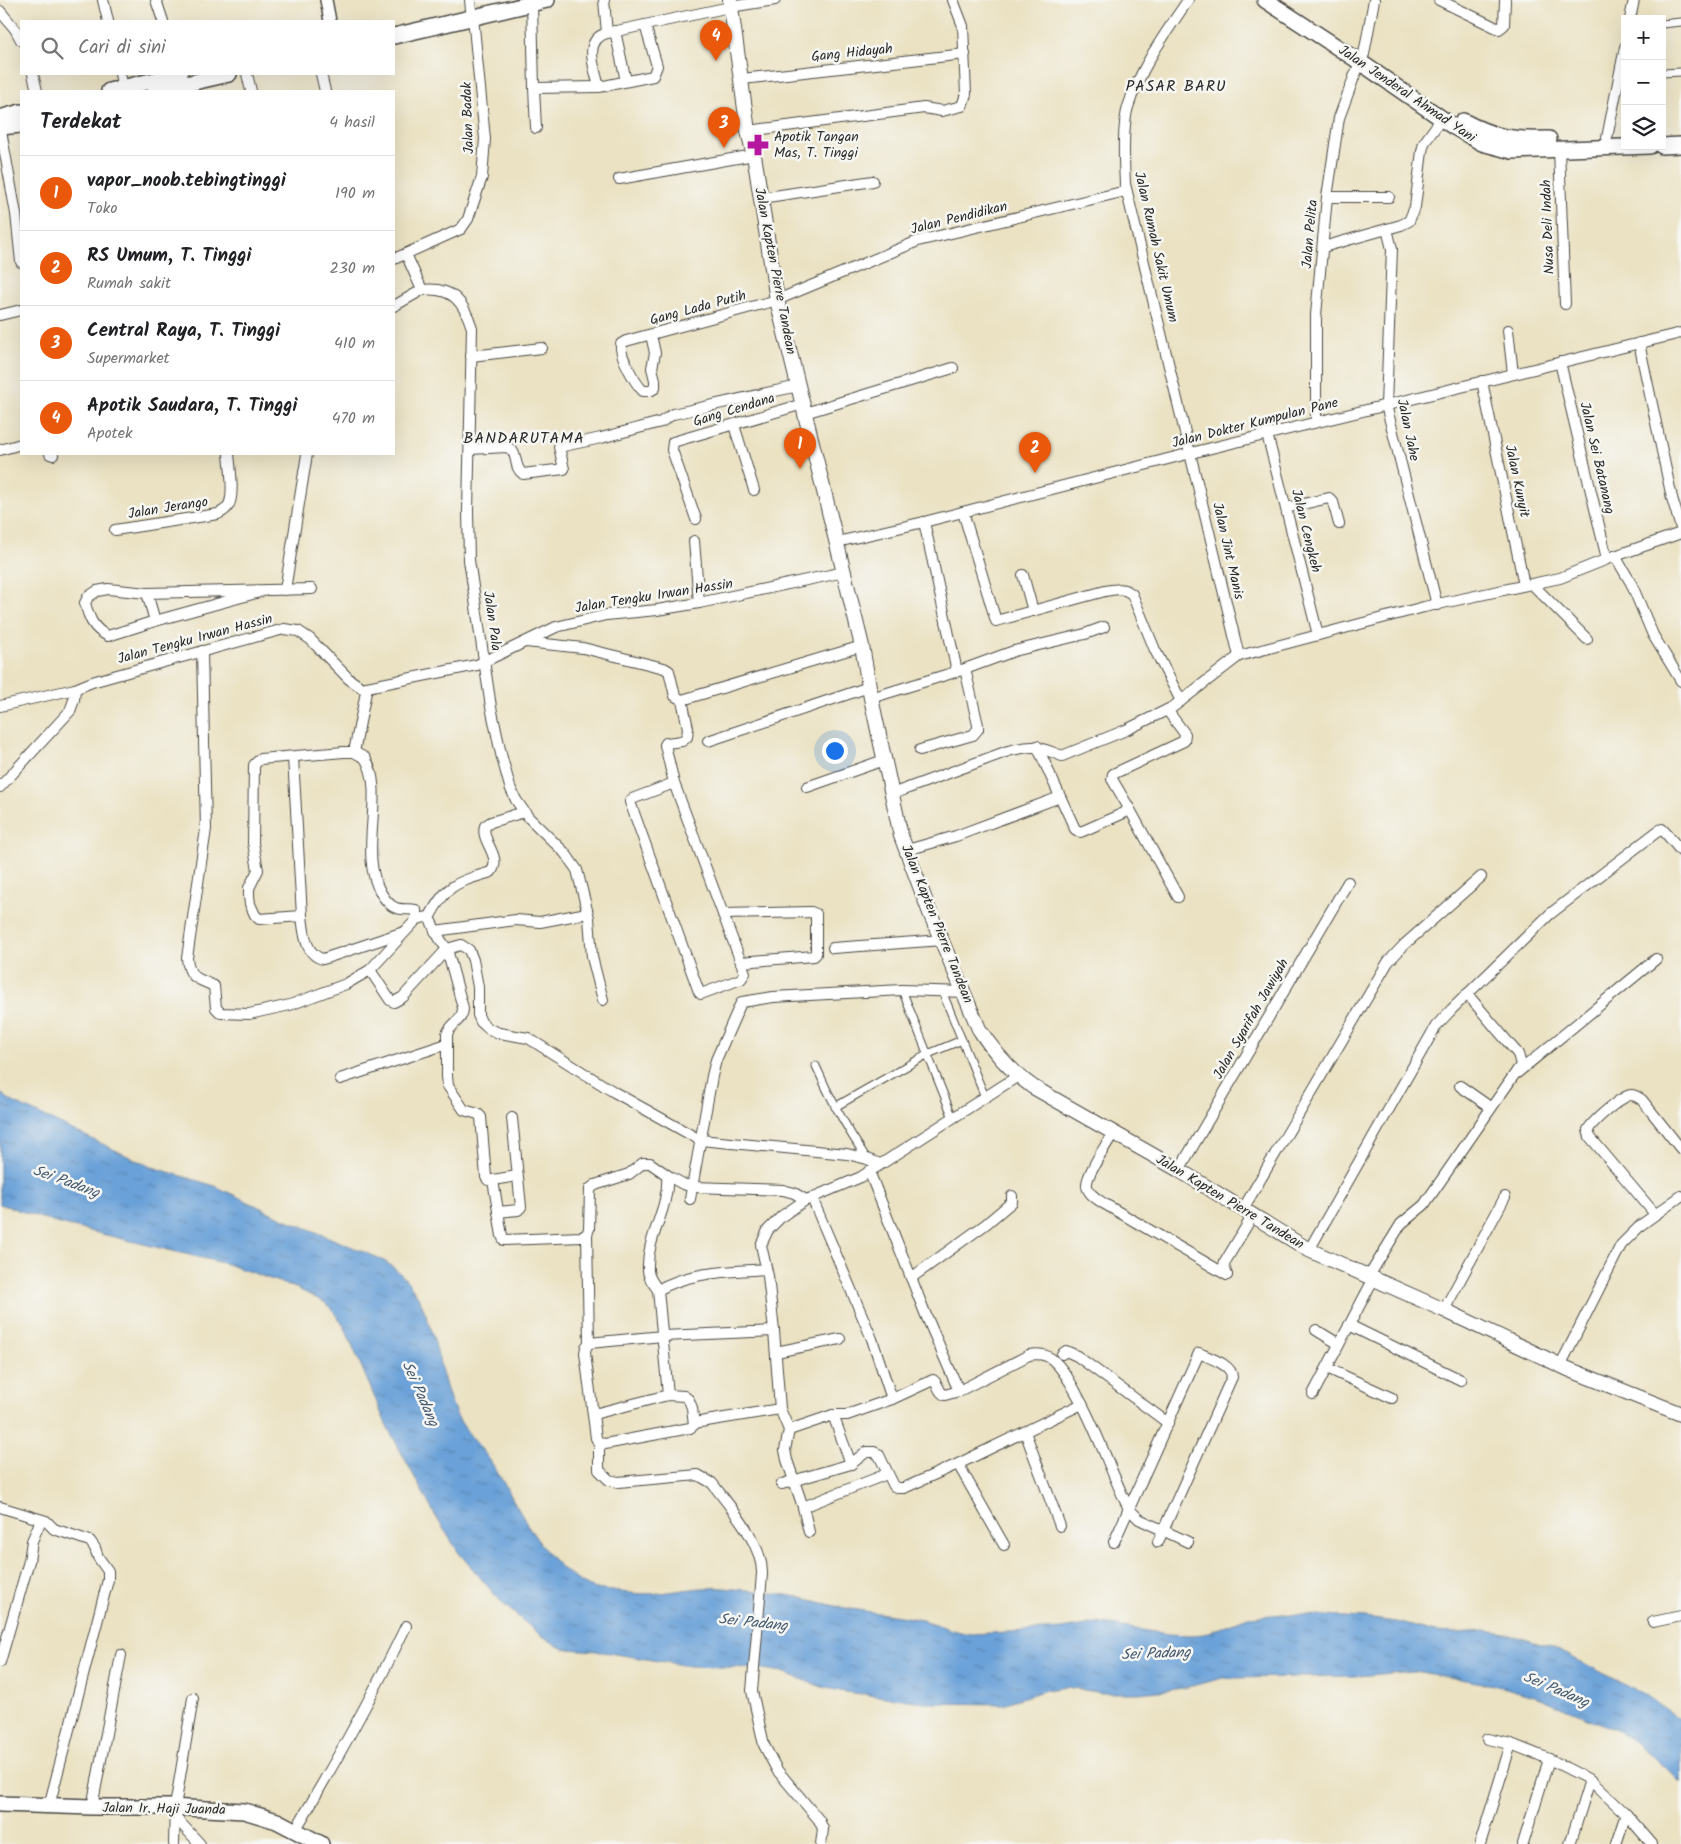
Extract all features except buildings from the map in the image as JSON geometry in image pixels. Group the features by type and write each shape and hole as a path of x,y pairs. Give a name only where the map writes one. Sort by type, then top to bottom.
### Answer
{"main road":[{"path":"395,26 512,0"},
{"path":"395,36 471,9 532,4 547,0"},
{"name":"Jalan Jenderal Ahmad Yani","path":"1266,0 1460,120 1486,133 1530,140 1607,138 1621,142"},
{"name":"Jalan Jenderal Ahmad Yani","path":"1281,0 1442,118 1482,143 1512,151 1621,144"},
{"name":"Jalan Kapten Pierre Tandean","path":"730,4 748,131 754,154 777,300 862,646 901,836 930,913 983,1035 1018,1076 1034,1087 1179,1170 1310,1250 1444,1310 1560,1366 1681,1414"},
{"path":"118,84 179,77 201,86 227,75"},
{"path":"157,90 179,77"},
{"path":"0,124 20,113"},
{"path":"0,124 20,125"},
{"path":"1666,138 1681,138"},
{"path":"1666,146 1681,145"},
{"name":"Jalan Ir. Haji Juanda","path":"0,1804 175,1812 244,1811 296,1829 321,1844"}],"street":[{"path":"103,0 108,20"},
{"path":"156,0 162,20"},
{"path":"326,0 330,20"},
{"path":"604,0 611,32 626,82"},
{"path":"600,87 590,48 601,35 730,4 775,0"},
{"path":"748,131 924,108 942,111 962,106 966,94 963,26 953,0"},
{"name":"Jalan Rumah Sakit Umum","path":"1188,0 1145,66 1127,108 1123,153 1126,192 1191,453"},
{"name":"Jalan Pelita","path":"1316,422 1316,315 1328,197 1340,118 1362,58 1374,0"},
{"path":"1439,0 1499,30 1504,25 1504,0"},
{"path":"1631,15 1634,0"},
{"path":"532,4 536,128"},
{"name":"Jalan Badak","path":"395,258 461,229 468,219 482,177 485,139 471,9"},
{"path":"0,11 20,38"},
{"path":"1666,24 1681,22"},
{"path":"534,88 600,87 653,76 657,66 645,25"},
{"name":"Gang Hidayah","path":"742,80 965,54"},
{"path":"1666,73 1681,72"},
{"path":"33,75 38,90"},
{"path":"247,75 251,90"},
{"path":"321,75 325,90"},
{"path":"1607,138 1621,78"},
{"path":"1323,247 1409,221 1415,207 1424,143 1442,118"},
{"path":"0,124 19,214 20,238"},
{"name":"Nusa Deli Indah","path":"1559,149 1565,304"},
{"path":"620,179 754,154"},
{"path":"761,198 873,181"},
{"name":"Jalan Pendidikan","path":"777,300 918,241 1126,192"},
{"path":"1328,197 1388,198"},
{"name":"Jalan Jahe","path":"1387,229 1392,249 1386,405 1437,604"},
{"path":"395,305 422,290 406,254"},
{"name":"Jalan Pala","path":"422,290 439,289 446,291 465,309 472,328 468,511 470,560 484,661 501,754 510,787 524,812 572,861 577,870 587,913 592,957 603,1000"},
{"name":"Gang Lada Putih","path":"651,335 655,353 652,368 655,388 650,392 643,391 636,383 620,347 621,344 626,341 777,300"},
{"path":"0,315 20,310"},
{"path":"1508,330 1513,374"},
{"name":"Jalan Dokter Kumpulan Pane","path":"837,542 1681,333"},
{"path":"1639,343 1672,498 1681,528"},
{"path":"471,356 542,348"},
{"name":"Jalan Sei Batanang","path":"1560,362 1611,558 1632,583 1653,636 1681,681"},
{"name":"Gang Cendana","path":"696,519 672,450 673,442 953,368"},
{"name":"Jalan Kunyit","path":"1482,381 1528,585"},
{"path":"470,449 507,447 516,456 517,468 522,474 564,470 559,447 660,422 673,414 798,386"},
{"path":"734,425 754,490"},
{"name":"Jalan Cengkeh","path":"1267,434 1318,635"},
{"path":"0,450 20,444"},
{"name":"Jalan Jint Manis","path":"1191,453 1239,656"},
{"name":"Jalan Jerango","path":"116,530 218,514 223,511 229,506 231,498 229,455"},
{"path":"285,590 307,455"},
{"path":"1286,508 1329,498 1333,502 1339,524"},
{"path":"963,512 996,621 1117,588 1126,589 1132,594 1155,650 1181,702"},
{"path":"920,750 973,735 978,729 961,670 924,522"},
{"path":"892,794 1008,751 1036,746 1062,756 1126,730 1167,710 1181,702 1239,656 1437,604 1574,574 1611,558 1681,533"},
{"path":"694,541 699,604"},
{"name":"Jalan Tengku Irwan Hassin","path":"0,706 75,689 92,682 284,629 298,631 310,640 349,679 362,688 477,664 556,627 606,615 699,604 844,572"},
{"path":"1023,575 1033,611"},
{"path":"1528,585 1586,638"},
{"path":"267,590 108,636 96,629 89,618 85,604 88,597 97,591 108,590 148,593 267,590 285,590 312,589"},
{"path":"148,593 155,621"},
{"path":"708,741 870,692 961,670 1014,651 1085,634 1104,627"},
{"path":"525,642 583,648 664,668 669,671 676,696 682,700 688,728 687,737 682,741 666,743 665,745 674,782 745,973 741,979 700,993 630,802 632,799 674,782"},
{"path":"682,700 862,646"},
{"path":"202,651 206,829 187,958 188,968 195,978 214,986 216,1008 221,1013 249,1014 309,999 346,984 370,970 416,920 423,917 428,918 433,922 435,931 447,950 463,1008 463,1015 460,1020 449,1028 446,1034 448,1086 464,1110 478,1114 481,1117 486,1177 488,1180 518,1176"},
{"path":"354,752 367,686"},
{"path":"0,787 70,711 75,689"},
{"path":"1167,710 1185,734 1184,741 1115,772 1112,776 1178,897"},
{"path":"1036,746 1075,829 1080,832 1124,813 1128,808"},
{"path":"302,916 259,919 250,904 249,888 258,870 253,843 254,765 260,759 332,752 354,752 365,758 370,770 372,789 371,865 374,878 379,890 390,905 401,910 416,910 416,920"},
{"path":"293,757 302,916 304,934 311,953 314,957 323,959 405,932"},
{"path":"807,787 884,760"},
{"path":"907,850 956,836 1060,797"},
{"path":"428,918 439,898 451,886 491,872 494,868 495,861 484,834 485,826 524,812"},
{"path":"1310,1250 1436,1026 1550,914 1658,831 1664,831 1681,851"},
{"path":"1114,1132 1088,1177 1087,1186 1091,1194 1103,1203 1227,1275 1224,1267 1225,1262 1248,1212 1388,962 1405,944 1481,877"},
{"name":"Jalan Syarifah Jawiyah","path":"1179,1170 1348,882"},
{"path":"723,914 810,912 816,914 816,954 814,956 741,962"},
{"path":"435,931 516,920 540,922 587,913"},
{"path":"833,948 943,940"},
{"path":"370,970 390,1000 394,1002 403,997 447,950 461,945 469,950 473,960 478,987 478,1015 481,1022 489,1029 499,1033 528,1038 614,1092 700,1140 847,1154 880,1164"},
{"path":"1516,1074 1656,959"},
{"path":"690,1199 707,1095 716,1060 742,1002 773,997 902,990 965,992"},
{"path":"902,990 953,1118"},
{"path":"942,991 985,1097"},
{"path":"1313,1394 1349,1325 1371,1277 1401,1224 1424,1205 1490,1107 1521,1065 1518,1054 1467,994"},
{"path":"835,1107 928,1054 962,1040"},
{"path":"340,1079 447,1044"},
{"path":"816,1066 835,1107 851,1136 867,1159"},
{"path":"809,1532 785,1450 790,1430 780,1409 774,1331 766,1268 760,1246 768,1230 782,1216 809,1199 869,1172 1018,1076"},
{"path":"1460,1086 1490,1107"},
{"path":"1655,1214 1590,1137 1588,1130 1592,1123 1626,1097 1636,1096 1642,1100 1681,1149"},
{"path":"498,1212 520,1208 512,1118"},
{"path":"821,1844 823,1830 819,1820 778,1770 764,1745 752,1691 762,1574 760,1556 742,1524 712,1483 698,1475 618,1482 609,1480 599,1470 599,1443 596,1438 585,1353 588,1343 587,1234 589,1229 590,1189 595,1185 629,1174 643,1163 650,1163 683,1184 783,1190 809,1199 872,1340 892,1399"},
{"path":"869,1172 959,1391"},
{"path":"667,1175 666,1202 655,1231 648,1270 649,1277 658,1290 668,1396"},
{"path":"493,1180 504,1240 582,1237 587,1234"},
{"path":"911,1278 986,1224 1012,1202 1012,1196"},
{"path":"1560,1366 1621,1245 1640,1225 1681,1196"},
{"path":"1444,1310 1506,1197"},
{"path":"658,1290 684,1279 766,1268"},
{"path":"1349,1325 1461,1380"},
{"path":"1316,1330 1339,1344"},
{"path":"588,1343 663,1336 774,1331"},
{"path":"776,1352 840,1339"},
{"path":"1062,1354 1066,1351 1076,1356 1168,1422"},
{"path":"790,1430 833,1415 847,1415 892,1399 933,1380 942,1394 945,1395 959,1391 1020,1359 1039,1353 1055,1361 1072,1384 1094,1426 1129,1509 1140,1519 1188,1542"},
{"path":"1114,1542 1199,1353 1228,1368 1232,1372 1232,1377 1158,1542"},
{"path":"1327,1368 1392,1398"},
{"path":"594,1414 668,1396 684,1396 689,1400 694,1423"},
{"path":"782,1484 851,1464 866,1452 874,1452 879,1455 894,1486 904,1488 1082,1404"},
{"path":"599,1443 605,1444 690,1428 694,1423 780,1409"},
{"path":"833,1415 851,1464"},
{"path":"1025,1432 1060,1526"},
{"path":"958,1464 1004,1545"},
{"path":"803,1507 887,1474"},
{"path":"0,1507 46,1521 60,1532 90,1541 96,1548 98,1557 108,1571 108,1580 49,1806"},
{"path":"0,1662 29,1561 32,1541 42,1520"},
{"path":"1653,1622 1681,1616"},
{"path":"296,1829 384,1672 406,1626"},
{"path":"92,1807 121,1655"},
{"path":"174,1844 175,1812 193,1698"},
{"path":"1487,1740 1511,1744 1549,1758 1590,1780 1626,1814 1652,1844"},
{"path":"1480,1844 1511,1744"},
{"path":"1523,1844 1549,1758"},
{"path":"1570,1844 1590,1780"},
{"path":"175,1812 200,1844"},
{"path":"1616,1844 1626,1814"}],"water":[{"name":"Sei Padang","path":"0,1093 13,1102 149,1166 215,1186 280,1217 381,1259 399,1272 413,1288 430,1325 446,1387 456,1415 491,1462 542,1546 569,1574 589,1587 642,1594 699,1588 767,1592 844,1608 922,1620 958,1632 971,1634 1062,1629 1096,1623 1168,1634 1191,1635 1204,1634 1248,1617 1283,1614 1365,1618 1397,1622 1435,1632 1485,1631 1508,1634 1554,1648 1644,1694 1681,1720 1681,1783 1636,1743 1618,1731 1540,1698 1499,1686 1414,1671 1358,1676 1223,1678 1184,1688 1140,1693 1101,1693 1067,1687 1046,1690 1003,1704 933,1703 845,1692 822,1687 783,1672 756,1668 689,1666 597,1651 566,1649 556,1645 538,1633 503,1604 459,1553 436,1517 386,1424 344,1326 332,1309 324,1302 296,1288 227,1264 60,1224 0,1204"}],"place":[{"name":"Apotik Saudara, T. Tinggi","path":"716,61"},
{"name":"Apotik Tangan Mas, T. Tinggi","path":"758,145"},
{"name":"Central Raya, T. Tinggi","path":"724,148"},
{"name":"vapor_noob.tebingtinggi","path":"800,469"},
{"name":"RS Umum, T. Tinggi","path":"1035,473"}],"district":[{"name":"PASAR BARU","path":"1176,86"},
{"name":"BANDARUTAMA","path":"524,438"}]}
